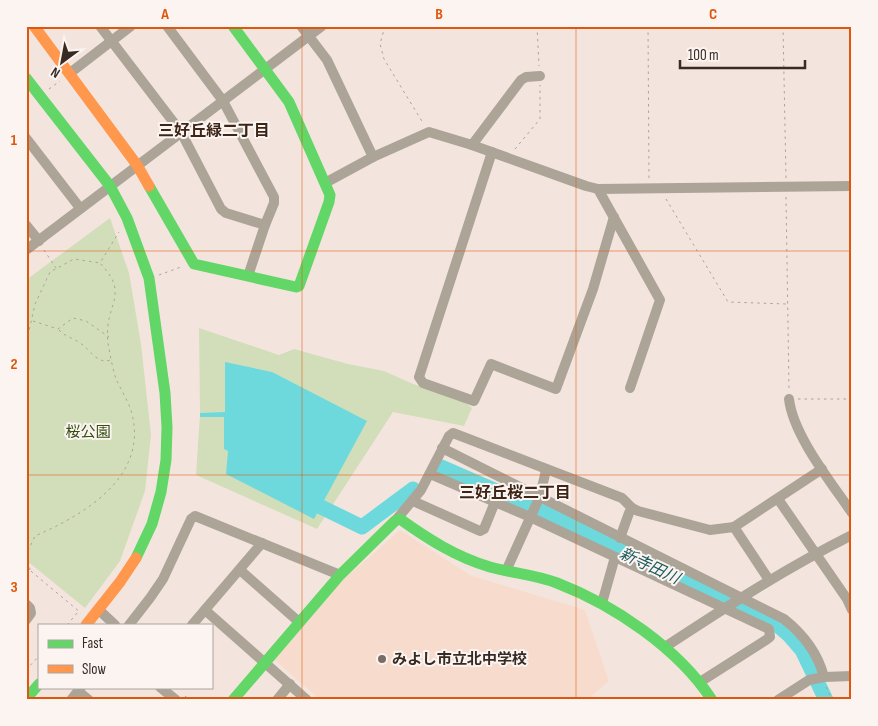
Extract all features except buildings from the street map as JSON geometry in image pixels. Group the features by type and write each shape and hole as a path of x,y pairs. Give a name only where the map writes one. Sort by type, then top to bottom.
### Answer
{"street":[{"path":"34,26 137,166 194,264 296,287 299,286 330,199 325,183 289,102 233,26"},
{"path":"100,26 181,132 221,209 226,213 265,225"},
{"path":"70,73 131,26"},
{"path":"167,26 223,101 274,198 274,203 248,276"},
{"path":"301,26 328,60 373,156"},
{"path":"26,250 322,26"},
{"path":"472,145 521,80 526,77 540,76"},
{"path":"26,78 110,186 127,218 149,278 167,412 168,451 160,496 148,534 127,574 87,624"},
{"path":"325,183 373,156 429,132 508,157 598,189 852,186"},
{"path":"26,138 80,208"},
{"path":"492,152 419,377 423,384 474,401 491,364 556,389 593,290 614,217"},
{"path":"598,189 660,300 630,388"},
{"path":"26,225 38,241"},
{"path":"790,399 790,406 802,436 852,513"},
{"path":"233,700 340,575 413,501 430,474 449,436 455,433 622,498 632,508 710,530 734,527 822,468"},
{"path":"442,448 784,619 792,625 810,647 822,669 823,677"},
{"path":"506,571 540,496 546,470"},
{"path":"430,474 530,517 769,629 770,636 700,682"},
{"path":"778,499 847,599 852,610"},
{"path":"413,501 480,532 484,529 495,502"},
{"path":"620,538 632,508"},
{"path":"130,624 163,579 193,516 340,575"},
{"path":"396,520 402,520 426,538 457,555 506,571 555,582 602,603 665,647 700,682 712,700"},
{"path":"734,527 769,580"},
{"path":"665,647 769,580 852,535"},
{"path":"193,624 262,543"},
{"path":"602,603 615,558"},
{"path":"240,570 299,622"},
{"path":"26,604 30,608 31,613 26,620"},
{"path":"99,610 114,624"},
{"path":"205,610 308,700"},
{"path":"778,700 809,680 823,677 852,676"},
{"path":"277,700 290,684"},
{"path":"26,699 38,685"},
{"path":"161,688 176,700"},
{"path":"71,700 80,689 89,700"}],"path":[{"path":"385,26 380,44 384,59 429,132"},
{"path":"508,157 540,119 537,26"},
{"path":"648,26 654,187 728,302 787,304"},
{"path":"783,26 790,399 852,399"},
{"path":"40,95 70,73"},
{"path":"100,263 127,218"},
{"path":"38,241 56,268"},
{"path":"26,334 29,332 35,304 50,272 74,259 100,263 110,275 115,288 114,301 108,321 109,348 116,378 132,414 134,443 129,460 119,480 94,504 62,525 35,536 27,553 30,570"},
{"path":"166,272 194,264"},
{"path":"58,329 73,318 86,321 109,337"},
{"path":"32,321 58,329 61,333 92,352 96,358 105,362 112,359"},
{"path":"26,567 79,612 68,624"},
{"path":"26,670 38,657"},
{"path":"26,661 31,665"},
{"path":"823,677 832,700"}],"shaded area":[{"path":"400,530 470,575 585,610 609,681 587,700 320,700 275,660 342,581"}],"green space":[{"name":"桜公園","path":"110,218 129,273 141,344 151,435 145,491 120,561 85,608 26,560 26,280"},
{"path":"199,328 279,355 294,349 348,364 384,371 413,384 462,400 472,408 464,426 393,412 317,529 196,475 200,415"}],"water":[{"path":"225,362 272,372 367,421 314,519 226,474 228,451 224,449 224,417 200,417 200,413 225,412"}],"waterway":[{"name":"新寺田川","path":"441,467 522,502 776,624 802,650 826,700"},
{"name":"新寺田川","path":"310,490 317,505 362,527 413,489"}],"traffic: fast":[{"path":"149,186 194,264 296,287 299,286 330,195 289,102 233,26"},
{"path":"26,78 110,186 127,218 149,278 165,393 166,460 161,492 152,524 136,558"},
{"path":"233,700 340,575 395,521 400,519 454,553 490,567 549,580 600,603 643,630 663,646 698,681 712,700"},
{"path":"26,699 38,685"}],"traffic: slow":[{"path":"34,26 137,165 149,186"},
{"path":"87,624 120,582 136,558"}],"place":[{"name":"みよし市立北中学校","path":"382,659"}],"district":[{"name":"三好丘緑二丁目","path":"214,130"},
{"name":"三好丘桜二丁目","path":"515,492"}]}
